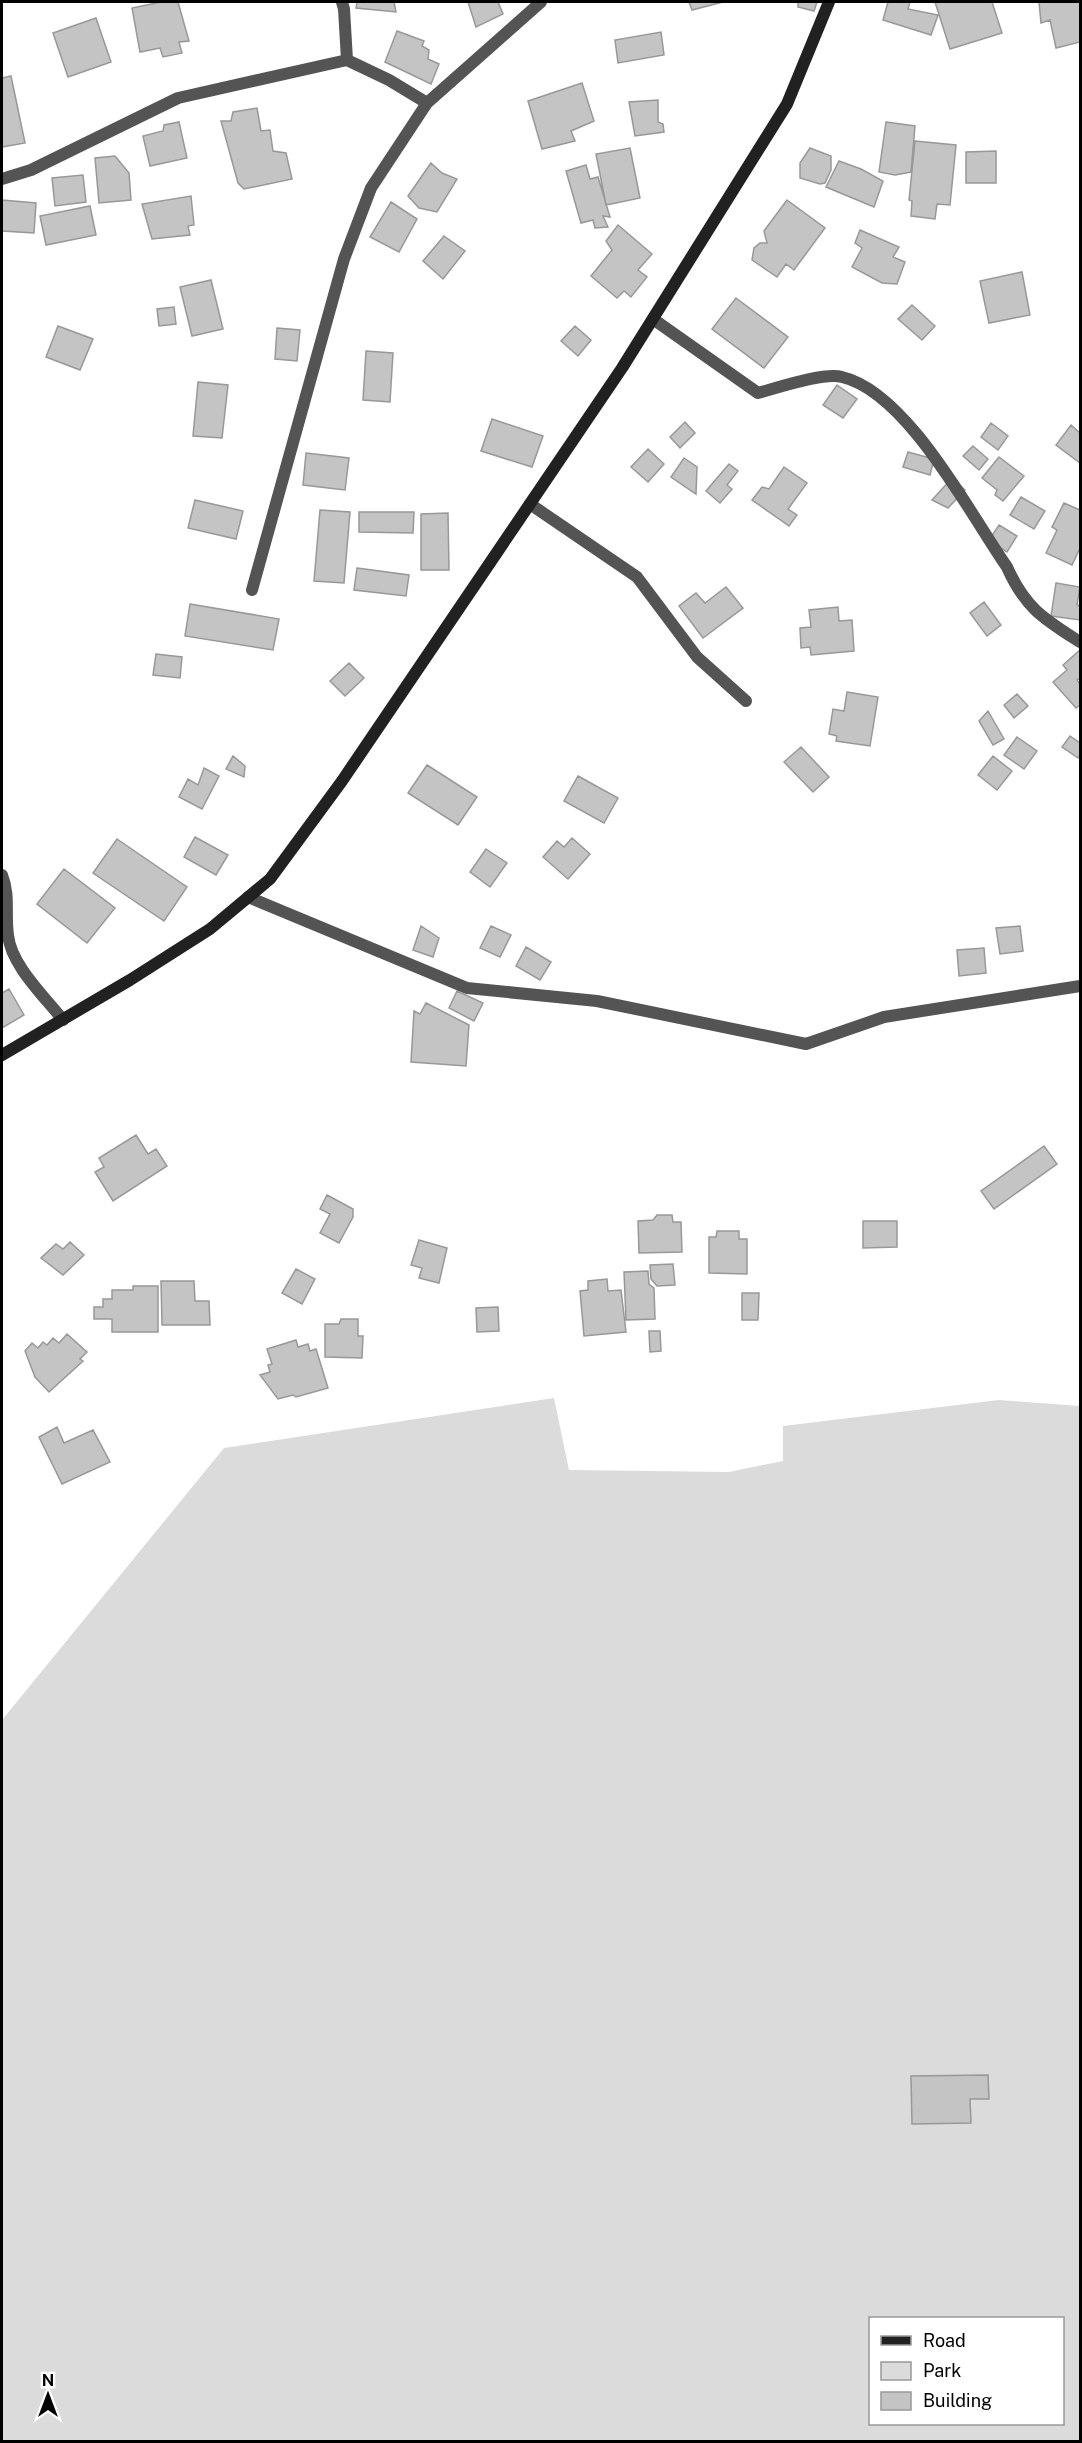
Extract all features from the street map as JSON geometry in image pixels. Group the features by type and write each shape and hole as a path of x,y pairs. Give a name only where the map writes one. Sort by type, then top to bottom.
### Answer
{"street":[{"path":"342,2 347,60"},
{"path":"252,590 344,259 371,188 427,103 541,2"},
{"path":"2,1055 130,980 210,929 270,879 342,781 653,319 787,104 829,2"},
{"path":"2,179 31,170 178,98 347,60 389,80 427,103"},
{"path":"653,319 758,393 826,376 841,376 858,383 889,404 920,435 1007,567 1017,589 1043,619 1080,642"},
{"path":"530,504 638,577 697,657 746,701"},
{"path":"2,875 8,889 8,935 12,956 63,1020"},
{"path":"248,897 467,988 597,1001 806,1044 884,1017 1080,986"}],"green space":[{"path":"554,1398 569,1470 729,1472 783,1461 783,1426 999,1400 1080,1406 1080,2441 2,2442 2,1720 224,1448"}],"building":[{"path":"161,2 178,2 189,41 179,42 182,53 163,57 160,48 140,52 132,8"},
{"path":"357,2 394,2 396,12 356,8"},
{"path":"468,2 498,2 503,14 476,27"},
{"path":"689,2 723,2 692,10"},
{"path":"798,2 817,2 814,11 798,7"},
{"path":"888,2 910,2 908,9 938,15 931,35 883,20"},
{"path":"935,2 992,2 1002,33 950,49"},
{"path":"1039,2 1080,2 1080,42 1056,48 1050,20 1041,23"},
{"path":"96,18 111,62 68,77 53,33"},
{"path":"397,31 424,41 422,46 429,50 428,59 439,64 431,84 385,62"},
{"path":"661,32 664,55 618,63 615,40"},
{"path":"11,76 25,143 2,147 2,78"},
{"path":"582,83 594,121 571,131 575,141 542,149 528,101"},
{"path":"658,100 658,122 663,124 664,132 635,136 629,102"},
{"path":"257,108 261,131 270,130 273,151 286,153 292,179 244,189 238,183 221,121 231,121 233,112"},
{"path":"179,122 187,158 150,166 143,136 163,131 164,125"},
{"path":"886,122 915,126 911,172 895,175 879,172"},
{"path":"915,141 956,145 950,205 937,204 935,219 911,216 912,201 909,200"},
{"path":"630,148 640,198 606,205 596,154"},
{"path":"810,148 831,156 831,170 825,183 820,184 800,178 800,163"},
{"path":"996,151 996,183 966,183 966,152"},
{"path":"115,156 129,173 131,200 99,203 95,158"},
{"path":"839,161 861,169 883,181 874,207 826,187"},
{"path":"431,163 442,173 457,179 437,212 419,208 408,196"},
{"path":"586,165 590,179 598,177 610,217 603,216 608,227 595,228 593,220 581,223 566,171"},
{"path":"83,175 86,202 55,206 52,178"},
{"path":"191,196 194,225 188,226 190,235 152,239 142,204"},
{"path":"2,200 36,203 34,233 2,231"},
{"path":"787,200 825,228 794,270 786,264 777,277 752,260 754,248 760,243 767,243 764,231"},
{"path":"391,202 417,219 399,252 370,237"},
{"path":"90,206 96,235 46,245 40,216"},
{"path":"618,225 652,254 638,270 647,277 631,297 624,291 617,298 591,276 612,250 606,241"},
{"path":"860,230 899,247 893,257 905,262 897,284 882,283 852,267 862,248 855,243"},
{"path":"444,236 465,251 443,279 423,261"},
{"path":"1022,272 1030,315 989,323 980,281"},
{"path":"211,280 223,329 192,336 180,287"},
{"path":"736,298 788,337 764,368 712,329"},
{"path":"912,305 935,326 922,340 898,319"},
{"path":"174,307 176,324 159,326 157,309"},
{"path":"58,326 93,339 80,370 46,357"},
{"path":"575,326 591,340 578,356 561,341"},
{"path":"277,328 300,330 297,361 275,359"},
{"path":"366,351 393,353 390,402 363,400"},
{"path":"198,382 228,385 222,438 193,436"},
{"path":"837,385 857,399 843,418 823,405"},
{"path":"492,419 543,436 532,467 481,451"},
{"path":"685,422 695,433 680,448 670,437"},
{"path":"991,423 1008,436 998,450 981,437"},
{"path":"1071,425 1080,433 1080,463 1056,445"},
{"path":"973,446 988,459 979,470 963,456"},
{"path":"648,449 664,464 648,482 631,467"},
{"path":"908,452 934,459 930,475 903,467"},
{"path":"306,453 349,458 345,490 303,485"},
{"path":"999,457 1024,476 1003,501 995,495 997,490 982,478"},
{"path":"684,458 697,467 696,494 671,477"},
{"path":"729,464 738,471 727,485 732,489 720,503 706,491"},
{"path":"784,467 807,483 788,509 797,515 789,526 752,500 762,487 769,489"},
{"path":"952,478 965,490 948,508 932,500"},
{"path":"1021,497 1045,511 1034,529 1010,515"},
{"path":"195,500 243,511 236,539 188,528"},
{"path":"1064,503 1080,510 1080,548 1072,565 1046,553 1057,530 1052,527"},
{"path":"320,510 350,512 344,583 314,581"},
{"path":"359,512 414,512 413,533 359,532"},
{"path":"448,513 449,570 421,570 421,514"},
{"path":"999,525 1017,536 1007,552 989,540"},
{"path":"357,568 409,575 406,596 354,590"},
{"path":"1056,583 1080,587 1077,605 1080,606 1080,620 1051,616"},
{"path":"726,587 743,608 703,638 679,606 696,593 705,603"},
{"path":"984,602 1001,625 987,636 970,613"},
{"path":"190,604 279,619 273,650 185,636"},
{"path":"838,607 839,621 852,620 854,651 811,655 810,647 801,648 800,628 811,627 809,610"},
{"path":"1080,650 1080,678 1077,680 1080,684 1080,705 1076,708 1053,682 1067,670 1063,665"},
{"path":"156,654 182,657 180,678 153,675"},
{"path":"349,663 364,678 345,696 330,681"},
{"path":"847,692 878,697 870,746 836,741 837,736 829,734 833,709 844,711"},
{"path":"1017,694 1028,706 1014,718 1004,705"},
{"path":"988,711 1004,739 993,745 979,721"},
{"path":"1070,736 1080,743 1078,758 1062,747"},
{"path":"1017,737 1037,751 1024,769 1004,755"},
{"path":"801,747 829,777 813,792 784,762"},
{"path":"233,756 245,766 244,777 226,769"},
{"path":"993,756 1012,771 997,790 978,775"},
{"path":"427,765 477,797 458,825 408,793"},
{"path":"204,768 219,776 202,809 179,797 188,779 198,785"},
{"path":"578,776 618,798 604,823 564,801"},
{"path":"195,837 228,855 216,875 184,857"},
{"path":"572,838 590,854 568,879 543,857 557,841 564,847"},
{"path":"117,839 187,887 164,921 93,873"},
{"path":"486,849 507,863 490,887 470,872"},
{"path":"64,869 115,908 87,943 37,904"},
{"path":"421,926 439,938 433,957 413,950"},
{"path":"491,926 511,935 500,957 480,948"},
{"path":"1020,926 1023,951 1000,954 996,928"},
{"path":"526,947 551,962 540,980 516,966"},
{"path":"984,948 986,973 959,976 957,950"},
{"path":"9,989 24,1015 2,1028 2,993"},
{"path":"457,991 483,1003 474,1021 449,1008"},
{"path":"426,1003 469,1025 466,1066 411,1062 414,1011 420,1014"},
{"path":"136,1135 148,1154 156,1149 167,1166 113,1201 95,1172 104,1167 99,1158"},
{"path":"1044,1146 1057,1164 994,1209 981,1191"},
{"path":"327,1195 353,1209 353,1217 339,1243 320,1233 330,1214 320,1209"},
{"path":"657,1215 672,1215 673,1222 681,1222 682,1252 639,1253 638,1221 653,1220"},
{"path":"863,1221 897,1221 897,1247 863,1248"},
{"path":"717,1231 739,1231 739,1239 747,1239 747,1274 709,1273 709,1237 716,1237"},
{"path":"419,1240 447,1248 439,1283 419,1278 422,1268 411,1265"},
{"path":"70,1242 84,1255 63,1275 41,1258 56,1244 63,1249"},
{"path":"673,1264 675,1285 657,1286 651,1279 650,1265"},
{"path":"296,1269 315,1279 302,1304 282,1293"},
{"path":"648,1271 649,1284 654,1288 655,1319 626,1320 624,1272"},
{"path":"607,1279 608,1291 621,1290 626,1332 584,1336 580,1291 588,1290 588,1281"},
{"path":"161,1281 194,1281 195,1301 209,1301 210,1325 162,1325"},
{"path":"133,1286 158,1286 158,1332 112,1332 112,1319 94,1319 94,1307 103,1307 103,1299 112,1299 112,1290 133,1290"},
{"path":"742,1293 759,1293 758,1320 742,1320"},
{"path":"498,1307 499,1331 477,1332 476,1308"},
{"path":"341,1319 358,1319 358,1336 363,1336 362,1358 325,1357 325,1324 339,1324"},
{"path":"649,1331 660,1331 661,1351 650,1352"},
{"path":"67,1334 87,1352 80,1359 83,1361 49,1392 35,1377 25,1351 32,1343 38,1348 43,1342 47,1345 53,1338 59,1343"},
{"path":"296,1340 298,1347 308,1344 310,1351 316,1349 328,1388 296,1397 293,1395 278,1399 260,1375 270,1372 268,1365 272,1364 267,1349"},
{"path":"57,1427 64,1443 93,1430 110,1462 62,1484 39,1437"},
{"path":"988,2075 989,2099 970,2099 971,2123 912,2124 911,2076"}]}
